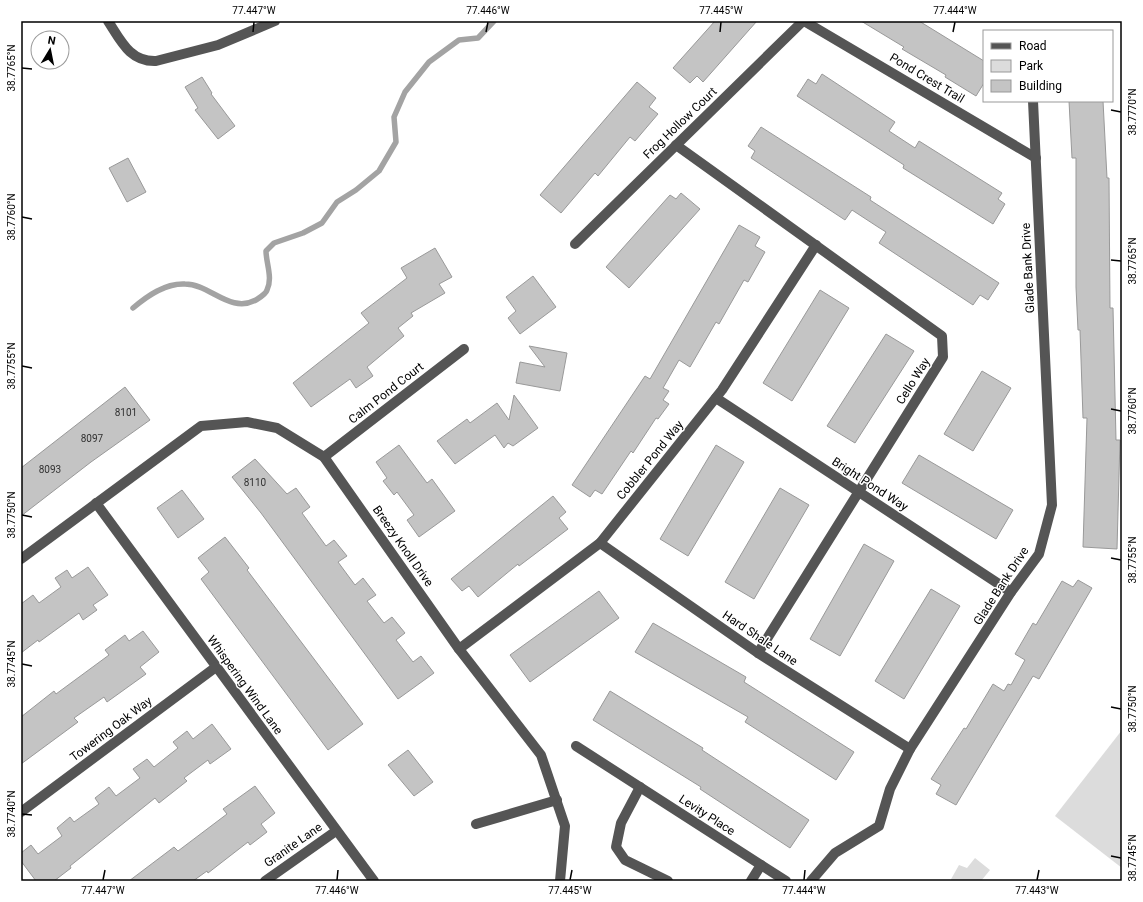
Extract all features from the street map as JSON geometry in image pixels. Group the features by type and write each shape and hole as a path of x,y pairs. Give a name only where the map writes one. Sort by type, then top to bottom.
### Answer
{"street":[{"path":"108,21 128,52 138,58 149,61 156,61 218,45 275,21"},
{"name":"Frog Hollow Court","path":"575,244 804,21"},
{"name":"Pond Crest Trail","path":"804,21 1036,158"},
{"name":"Glade Bank Drive","path":"811,881 835,853 879,826 890,789 910,749 1011,592 1039,554 1052,505 1033,102"},
{"name":"Cello Way","path":"676,145 942,336 943,357 758,653"},
{"name":"Cobbler Pond Way","path":"459,649 600,543 716,398 816,246"},
{"name":"Calm Pond Court","path":"324,457 464,349"},
{"name":"Bright Pond Way","path":"716,398 1011,592"},
{"name":"Breezy Knoll Drive","path":"96,503 201,426 247,422 277,428 324,457 459,649 541,755 565,826 560,881"},
{"path":"21,559 96,503"},
{"name":"Whispering Wind Lane","path":"96,503 374,881"},
{"name":"Hard Shale Lane","path":"600,543 758,653 910,749"},
{"name":"Towering Oak Way","path":"21,812 216,668"},
{"name":"Levity Place","path":"576,746 786,881"},
{"path":"640,787 620,823 616,847 624,860 668,881"},
{"path":"476,824 557,800"},
{"name":"Granite Lane","path":"265,881 336,831"},
{"path":"750,881 761,865"}],"green space":[{"path":"1122,730 1122,868 1055,816"},
{"path":"975,858 990,870 981,881 950,881 959,865 967,868"}],"building":[{"path":"715,21 757,21 703,82 697,76 690,83 673,68"},
{"path":"861,21 919,21 983,60 983,85 976,96 945,77 946,75 902,49 904,47"},
{"path":"822,74 895,122 889,131 915,148 919,141 1002,193 998,199 1005,204 993,224 903,168 904,165 797,96 808,79 816,84"},
{"path":"202,77 212,93 211,94 235,126 218,139 195,110 198,108 185,87"},
{"path":"637,82 656,98 649,107 658,114 635,141 630,137 598,176 595,173 561,213 540,195"},
{"path":"1069,102 1103,102 1107,178 1109,178 1110,308 1113,308 1116,440 1120,440 1117,549 1083,547 1087,418 1083,418 1080,330 1078,330 1076,287 1076,158 1072,158"},
{"path":"761,127 871,197 870,200 999,283 988,300 980,295 973,305 879,243 886,232 852,210 845,220 751,158 755,151 748,146"},
{"path":"128,158 146,192 127,202 109,168"},
{"path":"681,193 700,209 629,288 606,267 670,195 676,199"},
{"path":"739,225 760,237 755,246 765,252 748,282 744,280 719,324 716,322 690,367 679,360 663,388 669,391 663,400 669,404 658,419 656,418 633,453 631,451 602,494 595,490 590,497 572,485 645,376 650,379"},
{"path":"435,248 452,277 439,284 445,293 411,313 413,316 398,328 404,336 367,367 373,376 356,388 350,379 311,407 293,383 369,323 361,313 407,278 401,268"},
{"path":"533,276 556,307 520,334 508,318 516,311 506,297"},
{"path":"820,290 849,308 792,401 763,383"},
{"path":"886,334 914,351 855,443 827,426"},
{"path":"529,346 567,353 560,391 516,383 520,362 545,367"},
{"path":"982,371 1011,388 973,451 944,434"},
{"path":"125,387 150,420 91,462 21,516 21,468"},
{"path":"514,395 538,428 513,446 508,443 504,448 495,435 455,464 437,441 467,419 470,423 497,403 509,420"},
{"path":"399,445 427,483 432,479 455,511 419,537 407,520 414,515 397,492 394,495 383,481 387,478 376,462"},
{"path":"716,445 744,462 688,556 660,539"},
{"path":"919,455 1013,510 996,539 902,483"},
{"path":"255,459 287,494 296,488 310,507 302,513 326,546 334,540 347,556 338,562 355,585 363,578 376,595 367,601 384,623 392,617 405,633 396,640 413,662 421,656 434,673 398,699 261,513 232,477"},
{"path":"780,488 809,505 754,599 725,582"},
{"path":"182,490 204,519 178,538 157,508"},
{"path":"553,496 566,512 559,518 568,529 519,566 518,564 478,597 469,586 462,591 451,579"},
{"path":"225,537 249,568 247,570 363,724 328,750 201,579 209,572 198,558"},
{"path":"864,544 894,561 840,656 810,639"},
{"path":"88,567 108,595 93,605 97,610 83,620 79,613 21,653 21,604 33,595 39,603 61,587 55,578 67,570 72,578"},
{"path":"1078,580 1092,588 1039,679 1033,676 956,805 936,794 941,785 931,779 964,728 966,729 993,684 1004,691 1008,684 1011,685 1025,660 1015,654 1033,623 1036,625 1062,581 1073,587"},
{"path":"931,589 960,606 904,699 875,681"},
{"path":"599,591 619,618 530,682 510,655"},
{"path":"653,623 746,677 744,682 854,752 836,780 745,722 748,717 635,652"},
{"path":"143,631 159,652 140,667 146,674 107,702 104,697 74,718 78,722 21,764 21,717 54,691 56,694 109,655 105,650 125,635 129,641"},
{"path":"610,691 703,748 702,750 809,820 790,848 700,789 701,787 593,720"},
{"path":"212,724 231,749 210,764 208,760 184,778 187,781 159,803 155,798 70,866 71,868 54,881 36,881 21,861 21,853 31,845 38,854 62,836 57,828 70,817 74,822 99,804 95,798 109,787 116,796 140,778 133,769 147,759 154,767 178,748 173,742 187,731 193,739"},
{"path":"408,750 433,782 414,796 388,765"},
{"path":"255,786 275,813 261,824 267,832 250,845 248,842 208,873 207,871 193,881 129,881 174,847 178,851 227,814 223,809"}],"waterway":[{"path":"133,308 157,291 178,284 194,285 229,301 237,303 247,303 262,296 269,285 269,270 266,251 274,243 303,233 322,223 337,202 356,190 379,171 396,142 394,117 405,92 429,62 459,40 478,38 494,21"}]}
